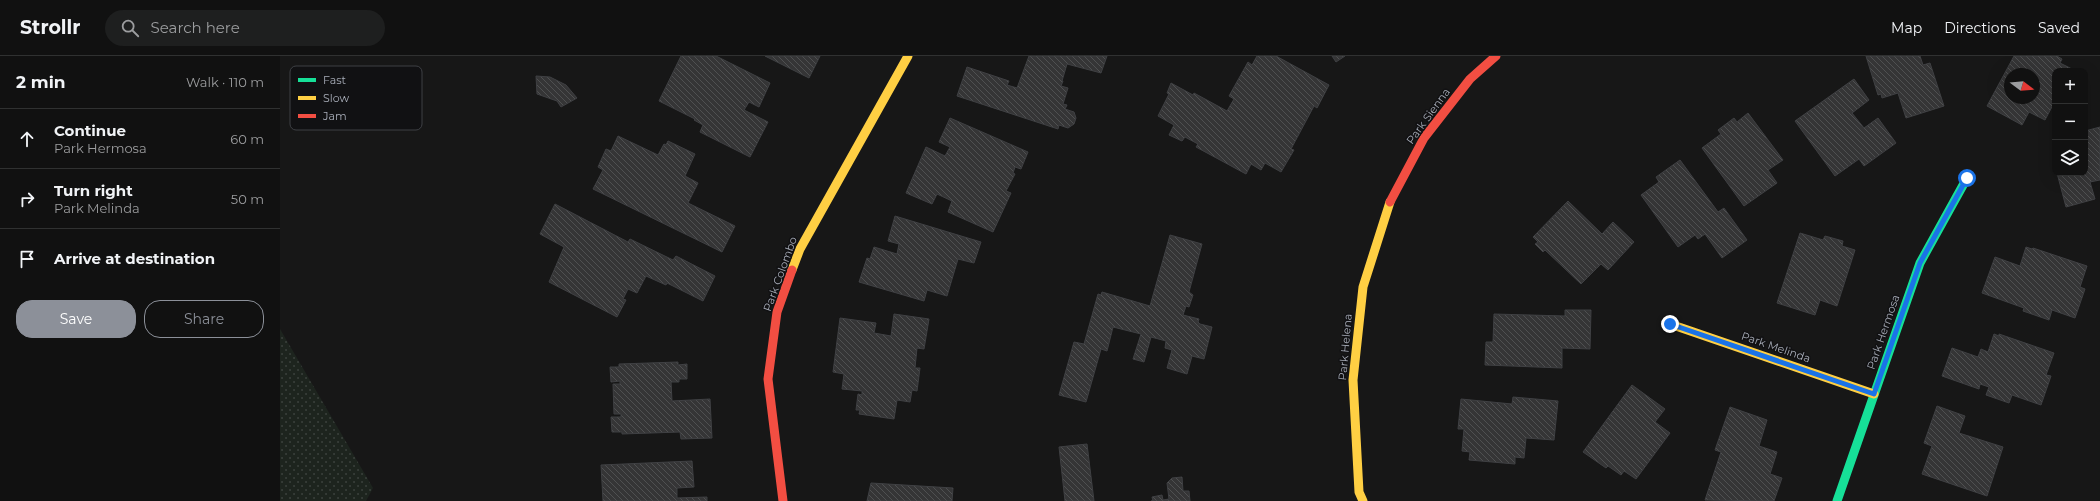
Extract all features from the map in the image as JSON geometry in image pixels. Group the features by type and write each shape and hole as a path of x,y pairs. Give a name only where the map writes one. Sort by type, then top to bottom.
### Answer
{"street":[{"name":"Park Colombo","path":"783,501 768,379 777,312 800,249 908,56"},
{"name":"Park Sienna","path":"1391,198 1424,138 1470,79 1496,56"},
{"name":"Park Hermosa","path":"1837,501 1920,263 1967,178"},
{"name":"Park Helena","path":"1363,501 1359,492 1353,380 1363,287 1391,198"},
{"name":"Park Melinda","path":"1670,324 1874,394"}],"shaded area":[{"path":"280,329 373,488 366,501 280,501"}],"building":[{"path":"681,56 716,56 770,83 759,107 749,102 744,110 768,122 750,157 700,132 703,125 694,120 695,119 659,101"},
{"path":"765,56 820,56 809,78"},
{"path":"1029,56 1107,56 1101,73 1067,64 1061,86 1068,88 1063,104 1067,105 1065,109 1074,112 1076,118 1074,124 1068,128 1059,125 1058,129 957,96 967,67 1009,81 1007,85 1017,88"},
{"path":"1257,56 1276,56 1329,85 1317,108 1314,106 1291,149 1294,150 1281,172 1265,163 1261,170 1251,164 1246,174 1196,147 1198,144 1185,137 1182,141 1169,135 1174,125 1158,116 1169,94 1167,93 1171,83 1193,95 1194,93 1227,111 1234,99 1229,96 1248,62 1252,65"},
{"path":"1332,56 1345,56 1336,62"},
{"path":"1866,56 1920,56 1923,65 1930,63 1944,106 1906,118 1898,93 1882,98 1881,94 1878,95"},
{"path":"2014,56 2057,56 2062,59 2060,63 2070,68 2052,68 2052,107 2045,120 2029,112 2022,125 1987,106 2004,75 2004,104 2040,104 2040,68 2008,68"},
{"path":"536,76 550,77 566,85 577,98 561,107 557,101 537,94"},
{"path":"1854,79 1869,100 1852,113 1864,128 1878,118 1896,143 1864,166 1859,159 1835,176 1795,121"},
{"path":"1748,113 1783,160 1768,170 1777,183 1744,206 1702,148 1721,134 1718,130 1734,118 1737,122"},
{"path":"950,118 1028,152 1021,169 1015,167 1013,173 1015,174 1006,191 1011,193 993,232 948,212 952,201 937,194 932,204 906,193 926,147 945,156 950,147 939,142"},
{"path":"2100,127 2100,180 2090,182 2095,199 2066,207 2058,176 2088,176 2088,130"},
{"path":"618,136 658,155 664,144 666,145 668,141 695,154 685,176 698,183 688,203 735,226 722,252 593,189 603,170 598,167 606,149 611,151"},
{"path":"1680,160 1718,212 1724,208 1747,240 1722,258 1705,234 1698,239 1695,235 1678,247 1641,195 1659,182 1656,177"},
{"path":"1568,201 1602,234 1613,222 1634,242 1608,270 1601,264 1581,284 1545,250 1543,252 1535,244 1538,242 1533,237"},
{"path":"555,204 628,242 630,239 673,260 676,256 715,276 703,301 667,283 666,285 646,276 637,293 628,289 623,299 626,300 617,317 549,282 564,247 540,234"},
{"path":"895,216 981,242 974,263 958,259 947,296 927,290 924,301 859,282 867,258 870,259 874,247 897,254 899,244 888,241"},
{"path":"1800,233 1823,240 1825,236 1843,241 1842,246 1855,250 1837,306 1820,300 1815,315 1777,303"},
{"path":"1170,235 1202,244 1189,292 1193,295 1189,307 1186,306 1183,315 1199,319 1198,322 1200,324 1212,327 1204,359 1192,356 1187,374 1167,368 1172,350 1165,348 1166,341 1151,337 1144,362 1133,359 1141,334 1113,327 1107,351 1101,349 1086,402 1059,395 1074,342 1084,344 1098,294 1101,295 1102,292 1150,306"},
{"path":"2026,247 2087,266 2080,287 2085,289 2075,318 2052,310 2049,320 2023,311 2024,308 1982,293 1995,257 2020,266"},
{"path":"1565,310 1591,310 1590,349 1562,348 1562,368 1485,365 1486,342 1493,342 1494,314 1565,316"},
{"path":"894,314 929,319 924,349 917,348 915,368 920,368 917,391 912,390 910,402 897,400 894,419 859,414 860,410 856,410 858,394 862,395 862,391 842,389 844,374 833,372 840,318 876,323 874,333 891,336"},
{"path":"1994,334 1999,336 1999,334 2054,353 2046,375 2051,376 2041,405 2012,395 2009,403 1986,395 1989,387 1980,384 1979,389 1942,376 1952,348 1978,357 1981,349 1988,352"},
{"path":"678,362 678,365 687,364 687,379 679,379 679,382 671,382 672,401 710,399 712,438 681,439 680,432 622,434 622,432 612,432 611,417 621,417 621,414 614,414 613,384 620,384 620,381 611,382 610,367 619,367 619,364"},
{"path":"1632,385 1665,409 1655,422 1670,433 1636,479 1624,471 1621,475 1608,466 1606,468 1583,452"},
{"path":"1513,397 1558,401 1554,440 1526,438 1524,458 1515,457 1515,464 1469,460 1470,452 1462,451 1464,429 1458,429 1461,399 1512,404"},
{"path":"1937,406 1965,416 1959,433 2003,447 1987,496 1922,474 1932,446 1924,443"},
{"path":"1730,407 1767,420 1759,446 1777,452 1770,474 1782,478 1774,501 1705,500 1721,452 1715,450"},
{"path":"1087,444 1094,501 1065,501 1059,447"},
{"path":"692,461 694,487 677,488 677,498 707,497 707,501 603,501 601,465"},
{"path":"1182,477 1183,491 1189,491 1190,501 1153,501 1152,497 1162,495 1163,500 1169,499 1167,483 1172,478"},
{"path":"871,483 953,488 952,501 867,501"}],"traffic: fast":[{"path":"1837,501 1920,263 1967,178"}],"traffic: slow":[{"path":"792,270 800,249 908,56"},
{"path":"1363,501 1359,492 1353,380 1363,287 1390,202"},
{"path":"1670,324 1874,394"}],"traffic: jam":[{"path":"1390,202 1424,138 1470,79 1496,56"},
{"path":"783,501 768,379 777,312 792,270"}],"route":[{"path":"1670,324 1874,394 1920,263 1967,178"}]}
